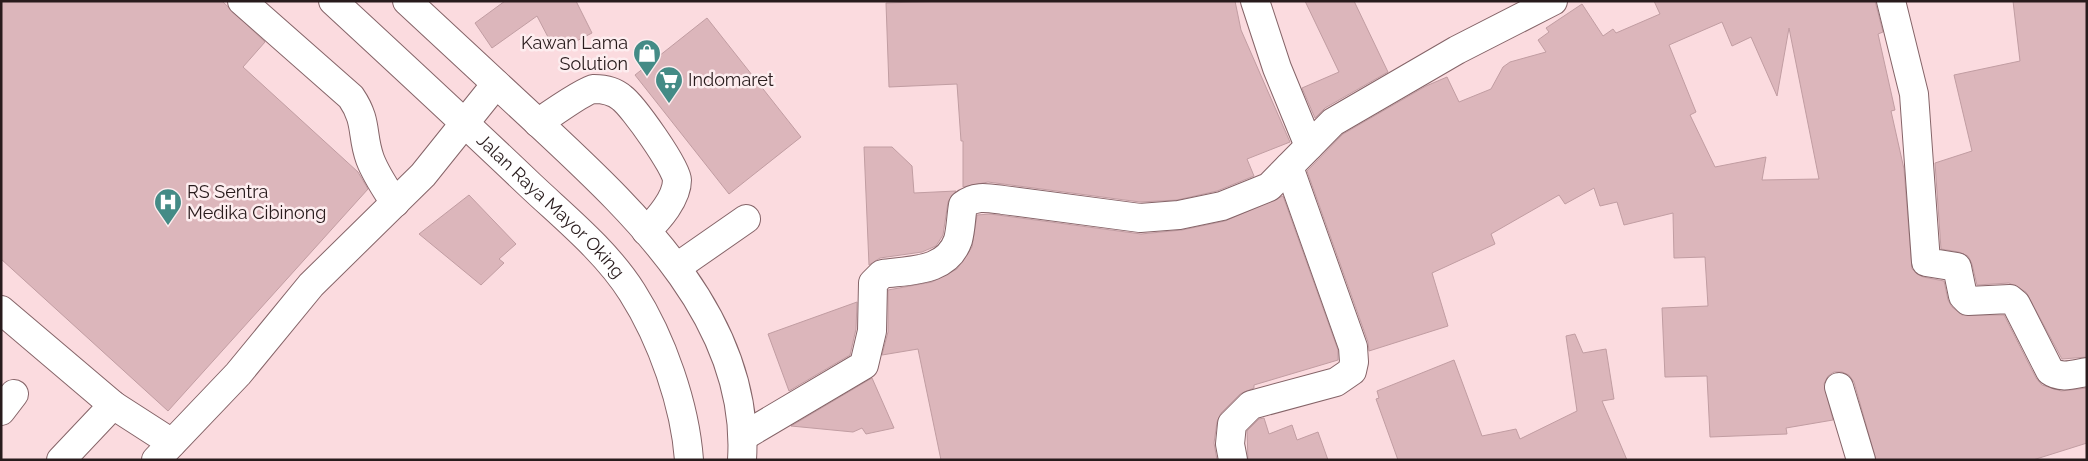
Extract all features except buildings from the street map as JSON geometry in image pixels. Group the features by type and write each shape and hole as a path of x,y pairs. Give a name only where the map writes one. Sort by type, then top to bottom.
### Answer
{"street":[{"path":"242,1 351,97 360,111 364,122 370,158 378,176 395,203"},
{"name":"Jalan Raya Mayor Oking","path":"333,1 573,226 611,265 632,292 656,339 680,403 689,460"},
{"path":"407,1 588,169 677,267 693,291 728,364 737,395 743,448 864,365 869,347 872,289 876,278 882,274 943,263 953,252 959,238 963,205 970,200 981,197 1140,218 1179,215 1222,206 1269,187 1333,122 1456,50 1553,1"},
{"path":"1255,1 1277,68 1309,146"},
{"path":"1891,1 1914,94 1926,262 1957,267 1963,296 1968,301 2010,299 2016,304 2050,370 2061,376 2087,372"},
{"path":"1,310 164,451 238,374 311,285 423,175 496,84"},
{"path":"538,123 591,89 608,90 623,98 671,161 677,177 676,188 670,202 646,231"},
{"path":"1233,460 1230,444 1232,424 1250,405 1336,382 1352,372 1354,362 1353,348 1289,167"},
{"path":"677,267 746,219"},
{"path":"1839,387 1861,460"},
{"path":"61,460 113,405"}],"place":[{"name":"Kawan Lama Solution","path":"647,77"},
{"name":"Indomaret","path":"669,104"},
{"name":"RS Sentra Medika Cibinong","path":"168,226"}]}
